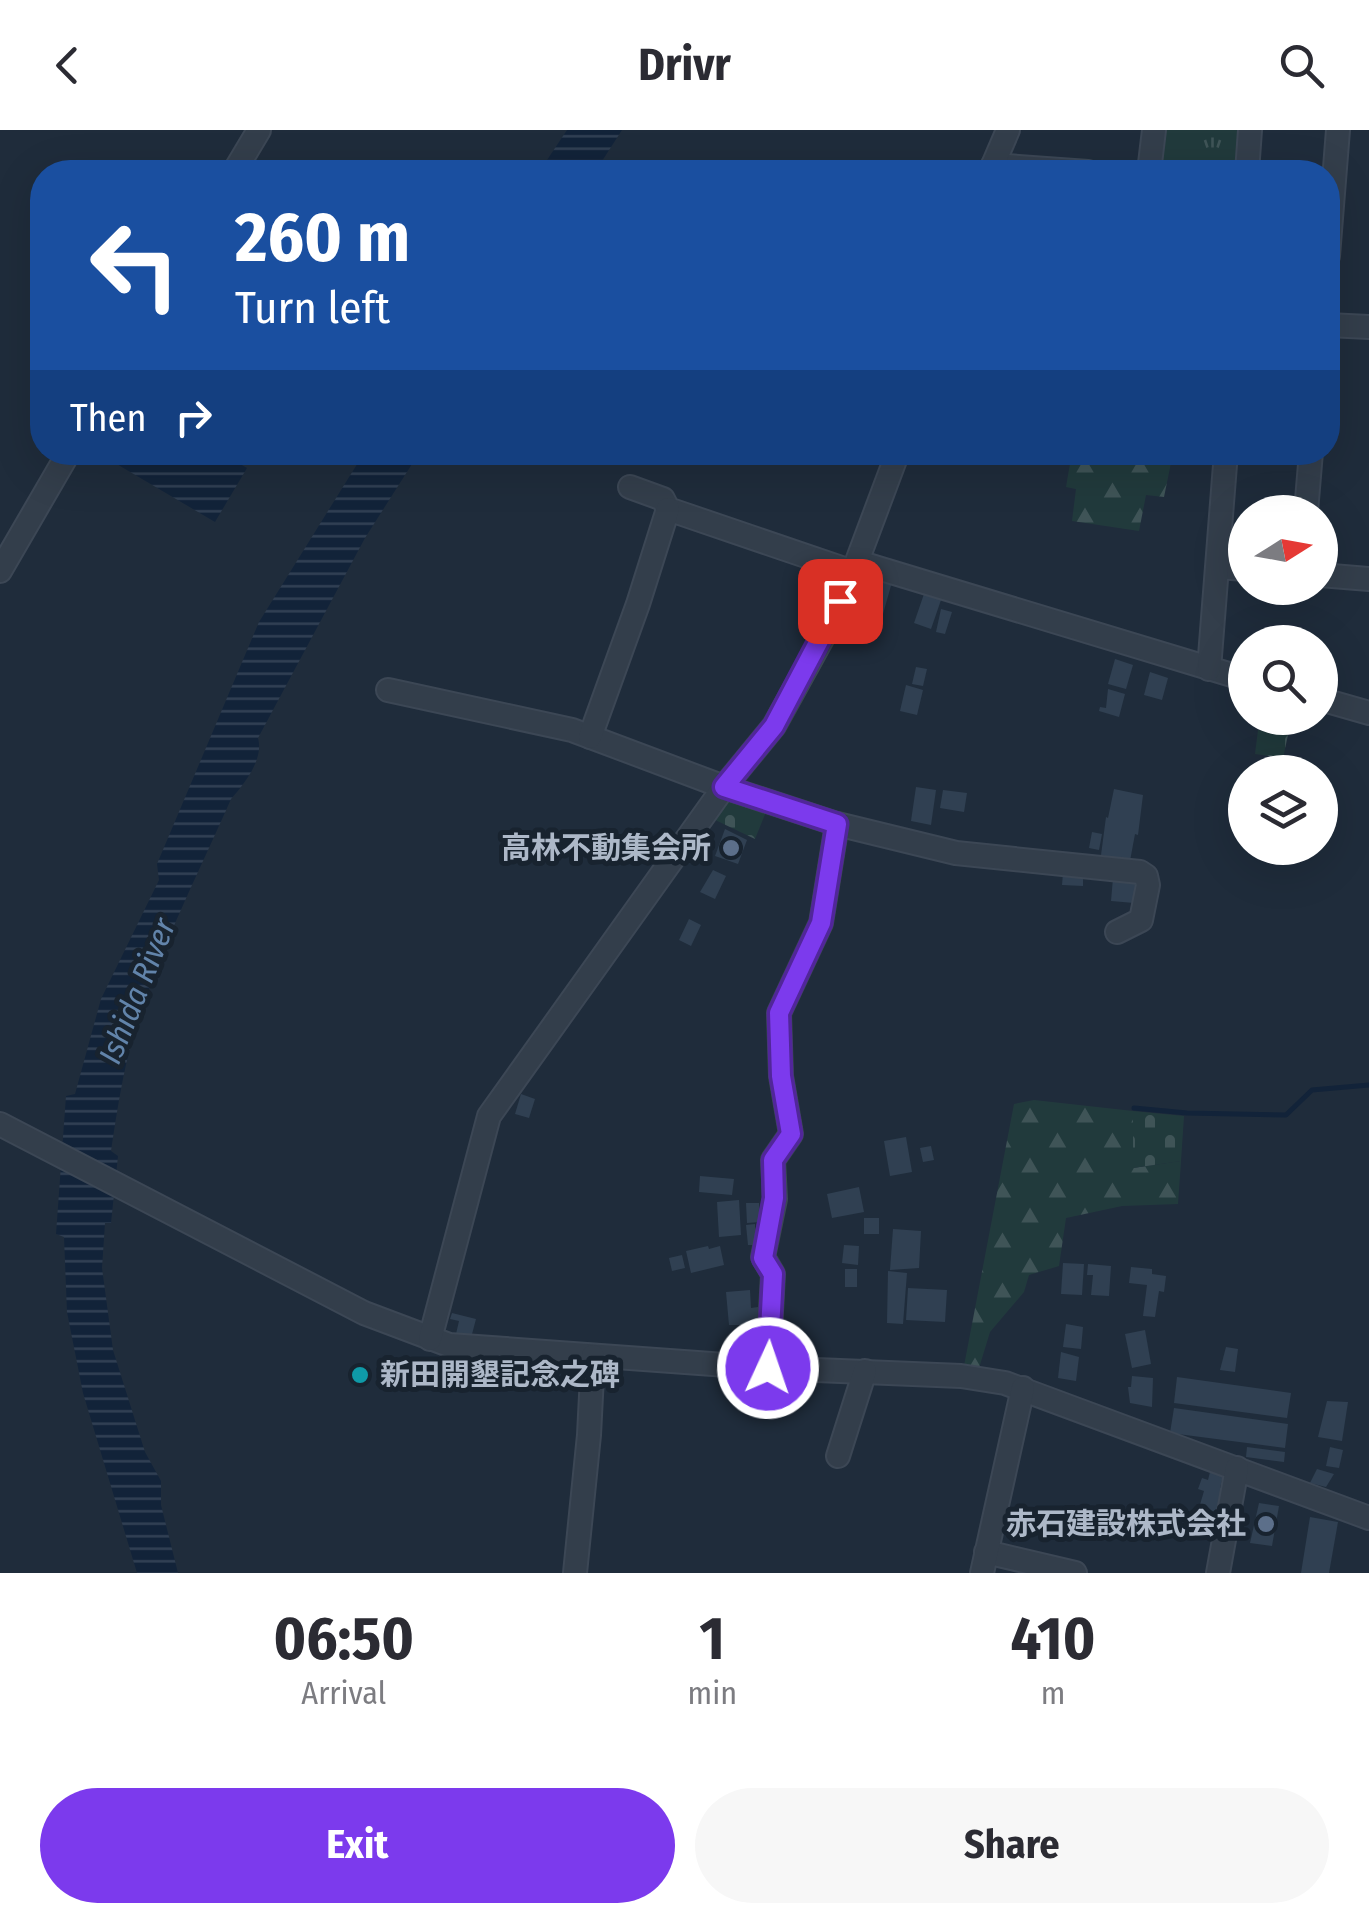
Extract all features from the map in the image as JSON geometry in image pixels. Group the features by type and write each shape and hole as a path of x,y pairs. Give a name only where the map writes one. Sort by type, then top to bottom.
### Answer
{"street":[{"path":"241,160 259,130"},
{"path":"996,160 1008,130"},
{"path":"1151,160 1154,130"},
{"path":"1247,160 1250,130"},
{"path":"1336,160 1338,130"},
{"path":"1340,326 1369,327"},
{"path":"0,571 61,465"},
{"path":"430,1339 488,1116 724,787 774,726 827,630 856,567 893,465"},
{"path":"1210,669 1225,465"},
{"path":"1307,495 1310,465"},
{"path":"590,737 668,509 664,499 630,488"},
{"path":"668,509 1228,674"},
{"path":"1218,567 1228,568"},
{"path":"1338,576 1369,578"},
{"path":"388,690 535,721 837,824 956,853 1140,872 1146,876 1148,885 1141,920 1117,932"},
{"path":"1338,702 1368,706"},
{"path":"768,1368 773,1274 763,1258 774,1198 773,1160 791,1134 781,1076 779,1013 821,923 837,824"},
{"path":"0,1124 364,1313 430,1339 464,1346 593,1356 962,1376 1023,1388 1369,1518"},
{"path":"575,1573 590,1435 593,1356"},
{"path":"838,1456 864,1371"},
{"path":"1023,1388 984,1563 1075,1573"},
{"path":"1218,1573 1237,1468"}],"green space":[{"path":"1159,130 1239,130 1236,160 1156,160"},
{"path":"1070,465 1171,465 1164,497 1146,495 1139,531 1072,521 1076,489 1066,487"},
{"path":"1257,735 1288,735 1284,755 1255,754"},
{"path":"729,794 768,807 755,839 711,818"},
{"path":"1034,1100 1133,1111 1133,1168 1181,1161 1178,1204 1122,1206 1066,1218 1059,1266 1029,1275 1024,1292 990,1332 979,1368 964,1366 1014,1104"},
{"path":"1133,1111 1184,1116 1181,1161 1133,1168"}],"water":[{"path":"567,130 622,130 603,160 547,160"},
{"path":"118,465 247,468 215,522"},
{"name":"Ishida River","path":"357,465 411,465 365,538 258,738 256,762 231,799 189,892 162,955 129,1052 111,1151 118,1156 111,1223 105,1223 102,1268 113,1350 145,1452 161,1481 161,1505 178,1573 137,1573 83,1393 67,1312 64,1237 56,1234 66,1096 75,1094 101,999 159,880 157,864 259,622"}],"building":[{"path":"873,576 892,582 883,614 864,608"},
{"path":"924,594 941,600 931,629 914,623"},
{"path":"941,609 952,612 945,634 936,632"},
{"path":"1115,659 1133,665 1126,689 1108,684"},
{"path":"916,667 927,669 923,686 912,684"},
{"path":"1150,672 1168,678 1162,700 1144,695"},
{"path":"906,685 923,690 917,715 900,711"},
{"path":"1108,689 1125,694 1119,717 1099,711 1100,707 1106,708"},
{"path":"916,787 936,790 931,825 911,821"},
{"path":"1114,789 1143,795 1130,861 1101,855"},
{"path":"943,790 967,793 964,812 940,808"},
{"name":"高林不動集会所","path":"725,829 747,840 738,864 715,856"},
{"path":"1092,832 1102,834 1099,850 1089,848"},
{"path":"713,870 726,876 715,899 700,892"},
{"path":"1063,873 1083,874 1083,886 1062,885"},
{"path":"1113,878 1136,880 1134,903 1111,901"},
{"path":"689,919 701,925 691,946 679,940"},
{"path":"521,1094 535,1099 529,1118 515,1114"},
{"path":"906,1137 912,1172 890,1176 884,1141"},
{"path":"931,1146 934,1160 923,1162 920,1148"},
{"path":"700,1176 734,1179 732,1195 699,1192"},
{"path":"859,1187 864,1212 832,1218 827,1194"},
{"path":"739,1200 741,1235 719,1237 717,1202"},
{"path":"746,1203 759,1203 760,1222 747,1223"},
{"path":"864,1218 879,1218 879,1234 864,1234"},
{"path":"755,1224 756,1245 748,1245 746,1225"},
{"path":"893,1229 921,1231 919,1268 890,1270"},
{"path":"844,1245 859,1246 858,1265 842,1263"},
{"path":"720,1246 724,1265 691,1273 686,1251"},
{"path":"682,1255 685,1268 672,1271 669,1258"},
{"path":"1063,1263 1084,1264 1082,1295 1061,1294"},
{"path":"1088,1264 1111,1266 1109,1296 1091,1295 1093,1275 1087,1275"},
{"path":"1131,1267 1152,1269 1152,1274 1166,1276 1155,1317 1143,1316 1147,1285 1129,1283"},
{"path":"845,1269 857,1269 857,1287 845,1287"},
{"path":"888,1271 907,1273 903,1324 887,1323"},
{"path":"908,1288 947,1290 945,1322 906,1320"},
{"path":"750,1290 751,1308 758,1307 758,1315 765,1314 765,1322 729,1325 726,1292"},
{"path":"452,1313 476,1319 471,1338 456,1334 459,1321 450,1319"},
{"path":"1066,1324 1083,1327 1081,1349 1063,1347"},
{"path":"1145,1330 1151,1364 1132,1368 1125,1334"},
{"path":"738,1332 756,1333 755,1358 737,1358"},
{"path":"1226,1347 1238,1349 1235,1372 1220,1370"},
{"path":"1061,1352 1079,1357 1076,1381 1058,1378"},
{"path":"1132,1376 1153,1378 1152,1407 1130,1403 1128,1387"},
{"path":"1177,1377 1291,1393 1287,1418 1174,1403"},
{"path":"1327,1401 1348,1402 1342,1441 1318,1437"},
{"path":"1174,1408 1288,1424 1285,1448 1170,1433"},
{"path":"1247,1447 1285,1452 1284,1462 1246,1457"},
{"path":"1330,1447 1343,1450 1339,1468 1326,1466"},
{"path":"1317,1469 1334,1474 1326,1487 1310,1483"},
{"path":"1210,1472 1223,1476 1220,1488 1226,1489 1217,1514 1199,1508 1204,1491 1198,1489 1202,1478 1208,1480"},
{"path":"1259,1503 1279,1506 1272,1546 1250,1543"},
{"path":"1310,1517 1338,1522 1329,1573 1301,1573"}],"waterway":[{"path":"1134,1108 1286,1115 1312,1090 1369,1085"}],"place":[{"name":"高林不動集会所","path":"731,848"},
{"name":"新田開墾記念之碑","path":"360,1375"},
{"name":"赤石建設株式会社","path":"1266,1524"}],"route":[{"path":"768,1368 773,1274 763,1258 774,1198 773,1160 791,1134 781,1076 779,1013 821,923 837,824 724,787 774,726 840,601"}]}
